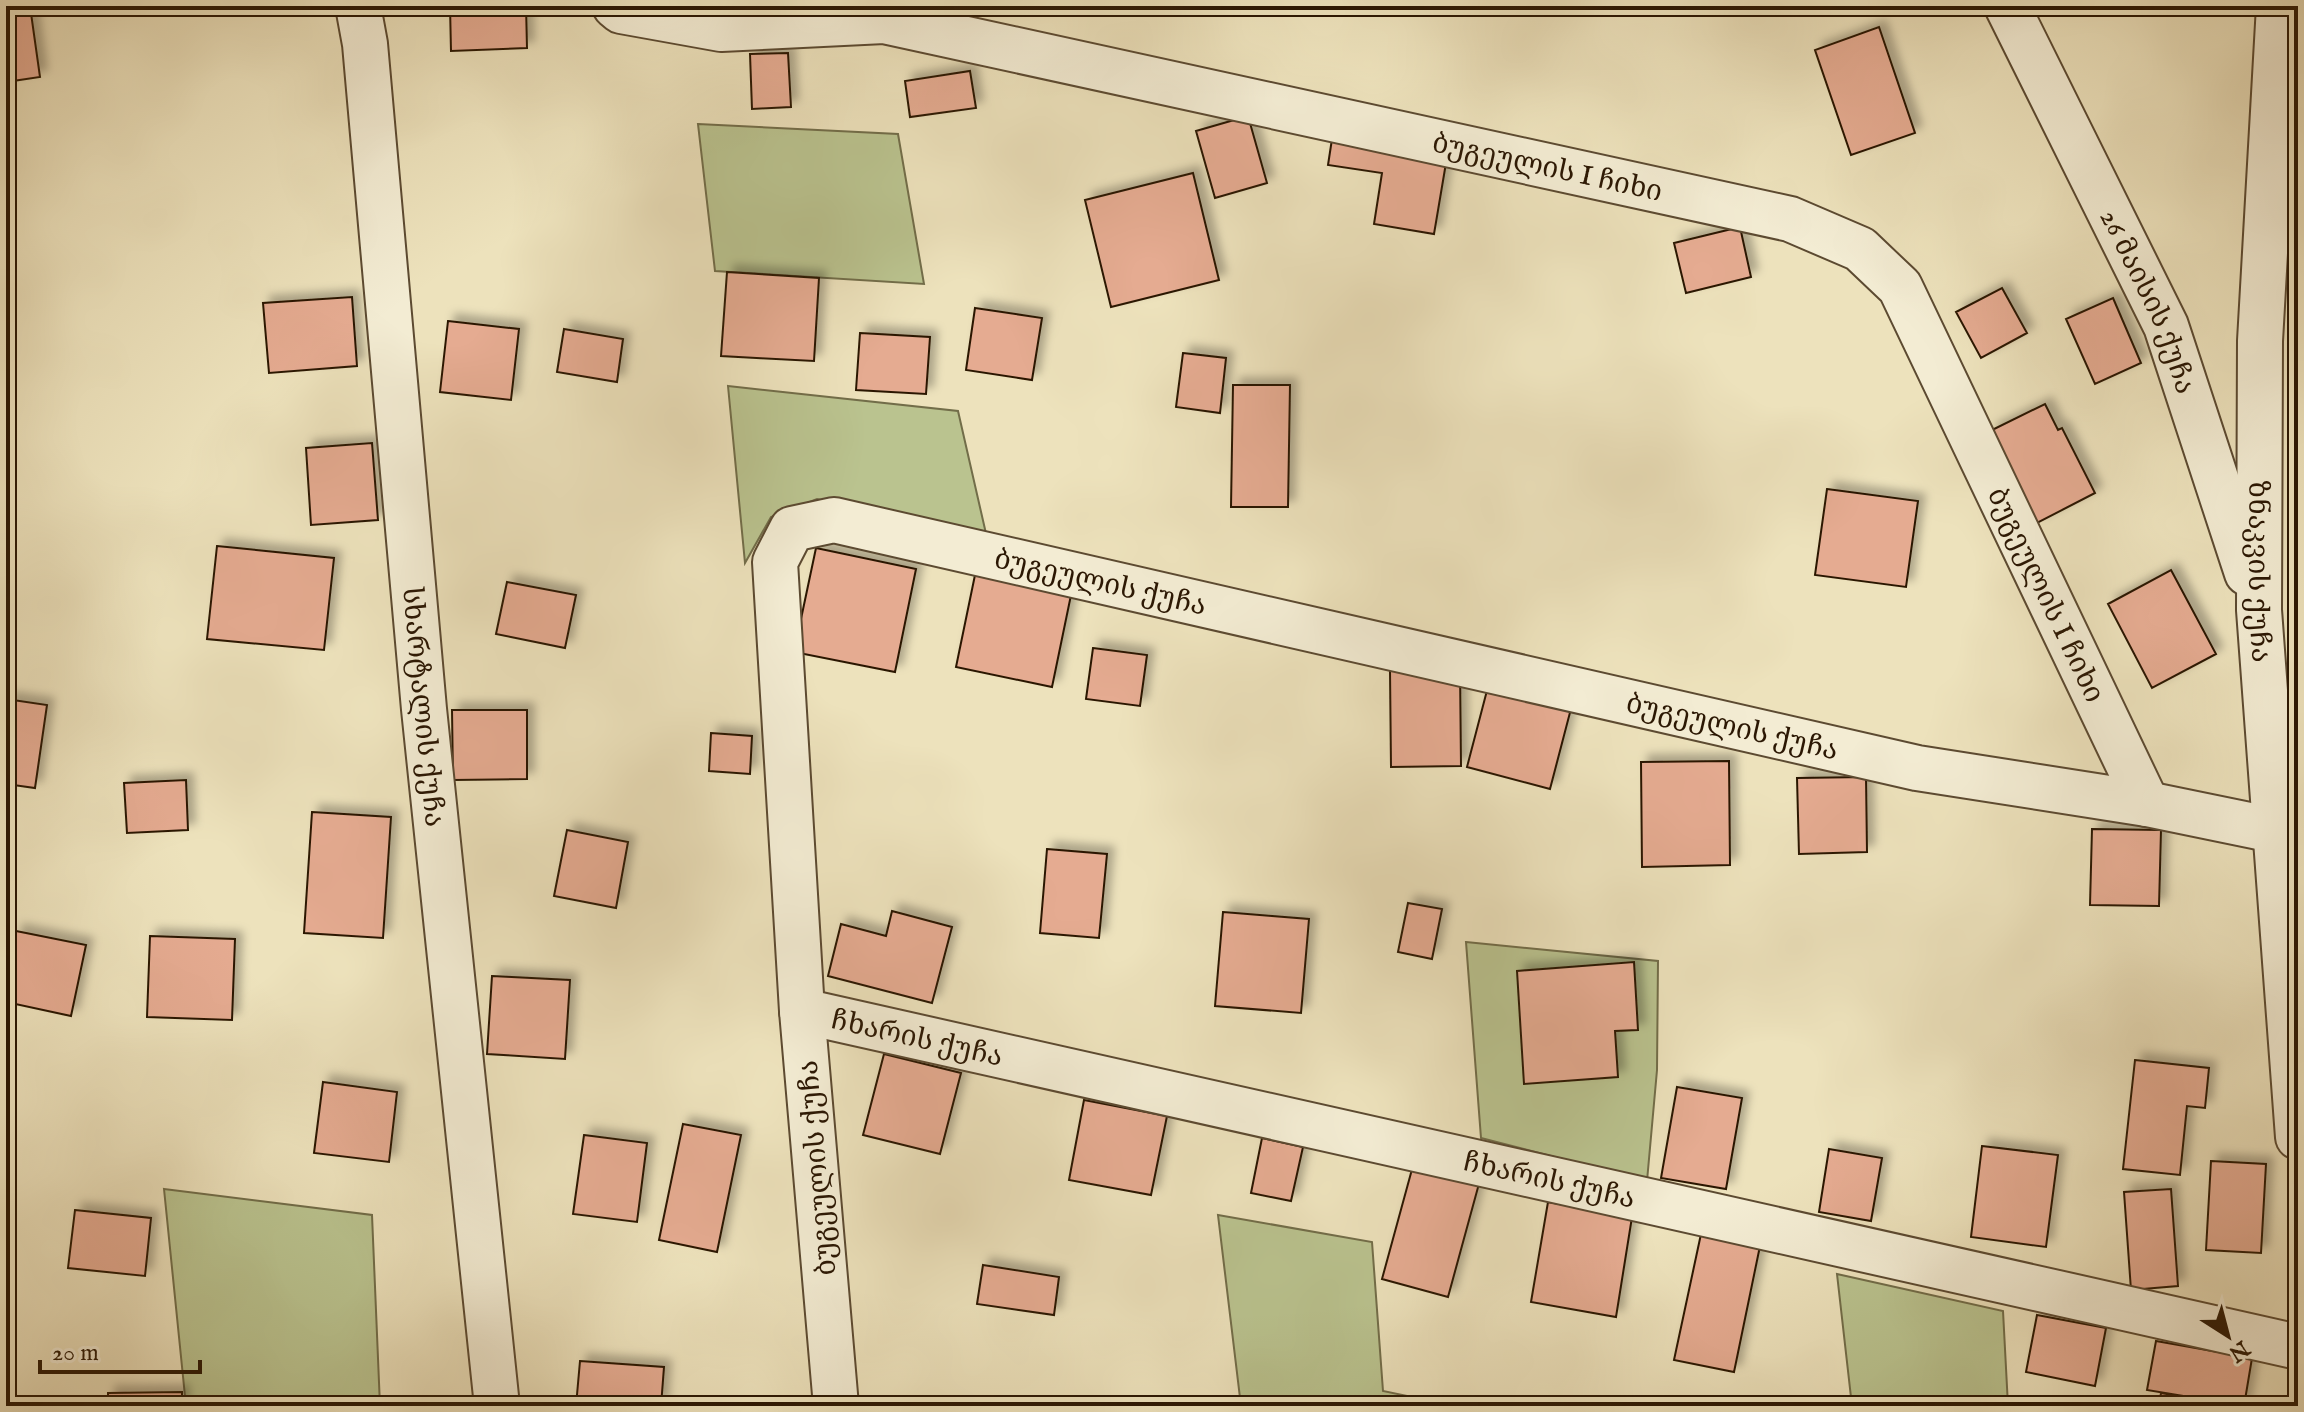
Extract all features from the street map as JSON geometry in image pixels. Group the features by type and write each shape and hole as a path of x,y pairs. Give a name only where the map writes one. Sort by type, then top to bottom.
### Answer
{"street":[{"name":"სხარტალის ქუჩა","path":"358,6 365,44 424,709 497,1406"},
{"name":"ბუგეულის I ჩიხი","path":"615,6 621,11 721,29 884,21 1790,219 1860,249 1900,287 2147,804"},
{"name":"26 მაისის ქუჩა","path":"2007,6 2166,326 2259,610"},
{"name":"ზნაკვის ქუჩა","path":"2279,6 2279,344 2259,610 2286,832 2298,1137"},
{"name":"ბუგეულის ქუჩა","path":"836,1406 802,1011 775,562 792,529 834,520 1917,768 2147,804 2286,832"},
{"name":"ჩხარის ქუჩა","path":"802,1011 2298,1347"}],"green space":[{"path":"698,124 898,134 924,284 715,271"},
{"path":"728,386 958,411 987,538 817,499 771,517 745,563"},
{"path":"1466,942 1658,961 1657,1070 1647,1181 1481,1138"},
{"path":"164,1189 372,1215 380,1406 186,1406"},
{"path":"1218,1215 1372,1242 1383,1391 1455,1406 1241,1406"},
{"path":"1837,1274 2003,1311 2008,1406 1852,1406"}],"building":[{"path":"6,6 30,6 40,77 6,82"},
{"path":"450,6 526,6 527,48 451,51"},
{"path":"961,6 1025,6 1025,12"},
{"path":"1879,27 1915,133 1851,155 1815,50"},
{"path":"788,53 791,107 752,109 750,54"},
{"path":"970,71 976,108 910,117 905,81"},
{"path":"1248,116 1267,183 1215,198 1196,131"},
{"path":"1332,139 1447,157 1434,234 1374,224 1382,173 1328,165"},
{"path":"1193,173 1219,280 1111,307 1085,200"},
{"path":"1740,227 1751,277 1686,293 1674,243"},
{"path":"727,272 819,278 814,361 721,356"},
{"path":"2002,288 2027,333 1981,358 1956,312"},
{"path":"352,297 357,366 269,373 263,303"},
{"path":"2113,298 2141,363 2095,384 2066,319"},
{"path":"975,308 1042,318 1032,380 966,370"},
{"path":"448,321 519,329 511,400 440,392"},
{"path":"564,329 623,339 617,382 557,372"},
{"path":"860,333 930,337 926,394 856,390"},
{"path":"1183,353 1226,358 1220,413 1176,407"},
{"path":"1233,385 1290,385 1288,507 1231,507"},
{"path":"2045,404 2058,430 2062,428 2095,493 2037,523 1990,431"},
{"path":"372,443 378,520 311,525 306,448"},
{"path":"1827,489 1918,501 1906,587 1815,575"},
{"path":"217,546 334,558 324,650 207,639"},
{"path":"816,548 916,569 895,672 794,652"},
{"path":"2171,570 2216,654 2152,688 2108,604"},
{"path":"975,575 1071,595 1052,687 956,667"},
{"path":"507,582 576,595 565,648 496,634"},
{"path":"1093,648 1147,655 1140,706 1086,699"},
{"path":"1460,669 1461,766 1391,767 1390,671"},
{"path":"1490,679 1573,701 1550,789 1467,767"},
{"path":"6,699 47,705 35,788 6,784"},
{"path":"452,710 527,710 527,779 453,780"},
{"path":"711,733 752,736 750,774 709,771"},
{"path":"1729,761 1730,865 1642,867 1641,762"},
{"path":"1866,777 1867,852 1799,854 1797,778"},
{"path":"186,780 188,830 127,833 124,783"},
{"path":"312,812 391,817 383,938 304,933"},
{"path":"2092,829 2161,830 2159,906 2090,905"},
{"path":"567,830 628,842 616,908 554,896"},
{"path":"1047,849 1107,854 1099,938 1040,933"},
{"path":"1408,903 1442,909 1432,959 1398,952"},
{"path":"892,911 952,927 932,1003 828,976 841,924 886,936"},
{"path":"1223,912 1309,919 1301,1013 1215,1006"},
{"path":"16,931 86,945 71,1016 6,1002 6,980"},
{"path":"150,936 235,939 232,1020 147,1017"},
{"path":"1634,962 1638,1030 1615,1031 1618,1077 1524,1084 1517,971"},
{"path":"492,976 570,980 565,1059 487,1054"},
{"path":"884,1054 961,1073 940,1154 863,1135"},
{"path":"2135,1060 2209,1068 2205,1108 2187,1106 2180,1175 2123,1169"},
{"path":"323,1082 397,1092 389,1162 314,1153"},
{"path":"1677,1087 1742,1098 1726,1189 1661,1178"},
{"path":"1084,1100 1167,1116 1151,1195 1069,1180"},
{"path":"683,1124 741,1135 717,1252 659,1240"},
{"path":"584,1135 647,1143 637,1222 573,1214"},
{"path":"1262,1138 1303,1147 1291,1201 1251,1193"},
{"path":"1982,1146 2058,1155 2046,1247 1971,1237"},
{"path":"1829,1149 1882,1158 1871,1221 1819,1212"},
{"path":"2211,1161 2266,1164 2261,1253 2206,1250"},
{"path":"1414,1162 1480,1180 1448,1297 1382,1279"},
{"path":"2171,1189 2178,1286 2131,1290 2124,1192"},
{"path":"1548,1202 1632,1217 1616,1317 1531,1302"},
{"path":"75,1210 151,1218 145,1276 68,1268"},
{"path":"1701,1234 1760,1246 1734,1372 1674,1360"},
{"path":"983,1265 1059,1277 1054,1315 977,1304"},
{"path":"2037,1315 2106,1328 2095,1386 2026,1372"},
{"path":"2156,1341 2252,1358 2244,1406 2147,1390"},
{"path":"580,1361 664,1367 661,1406 576,1406"},
{"path":"182,1392 182,1406 108,1406 108,1393"},
{"path":"2161,1393 2235,1406 2159,1406"}]}
